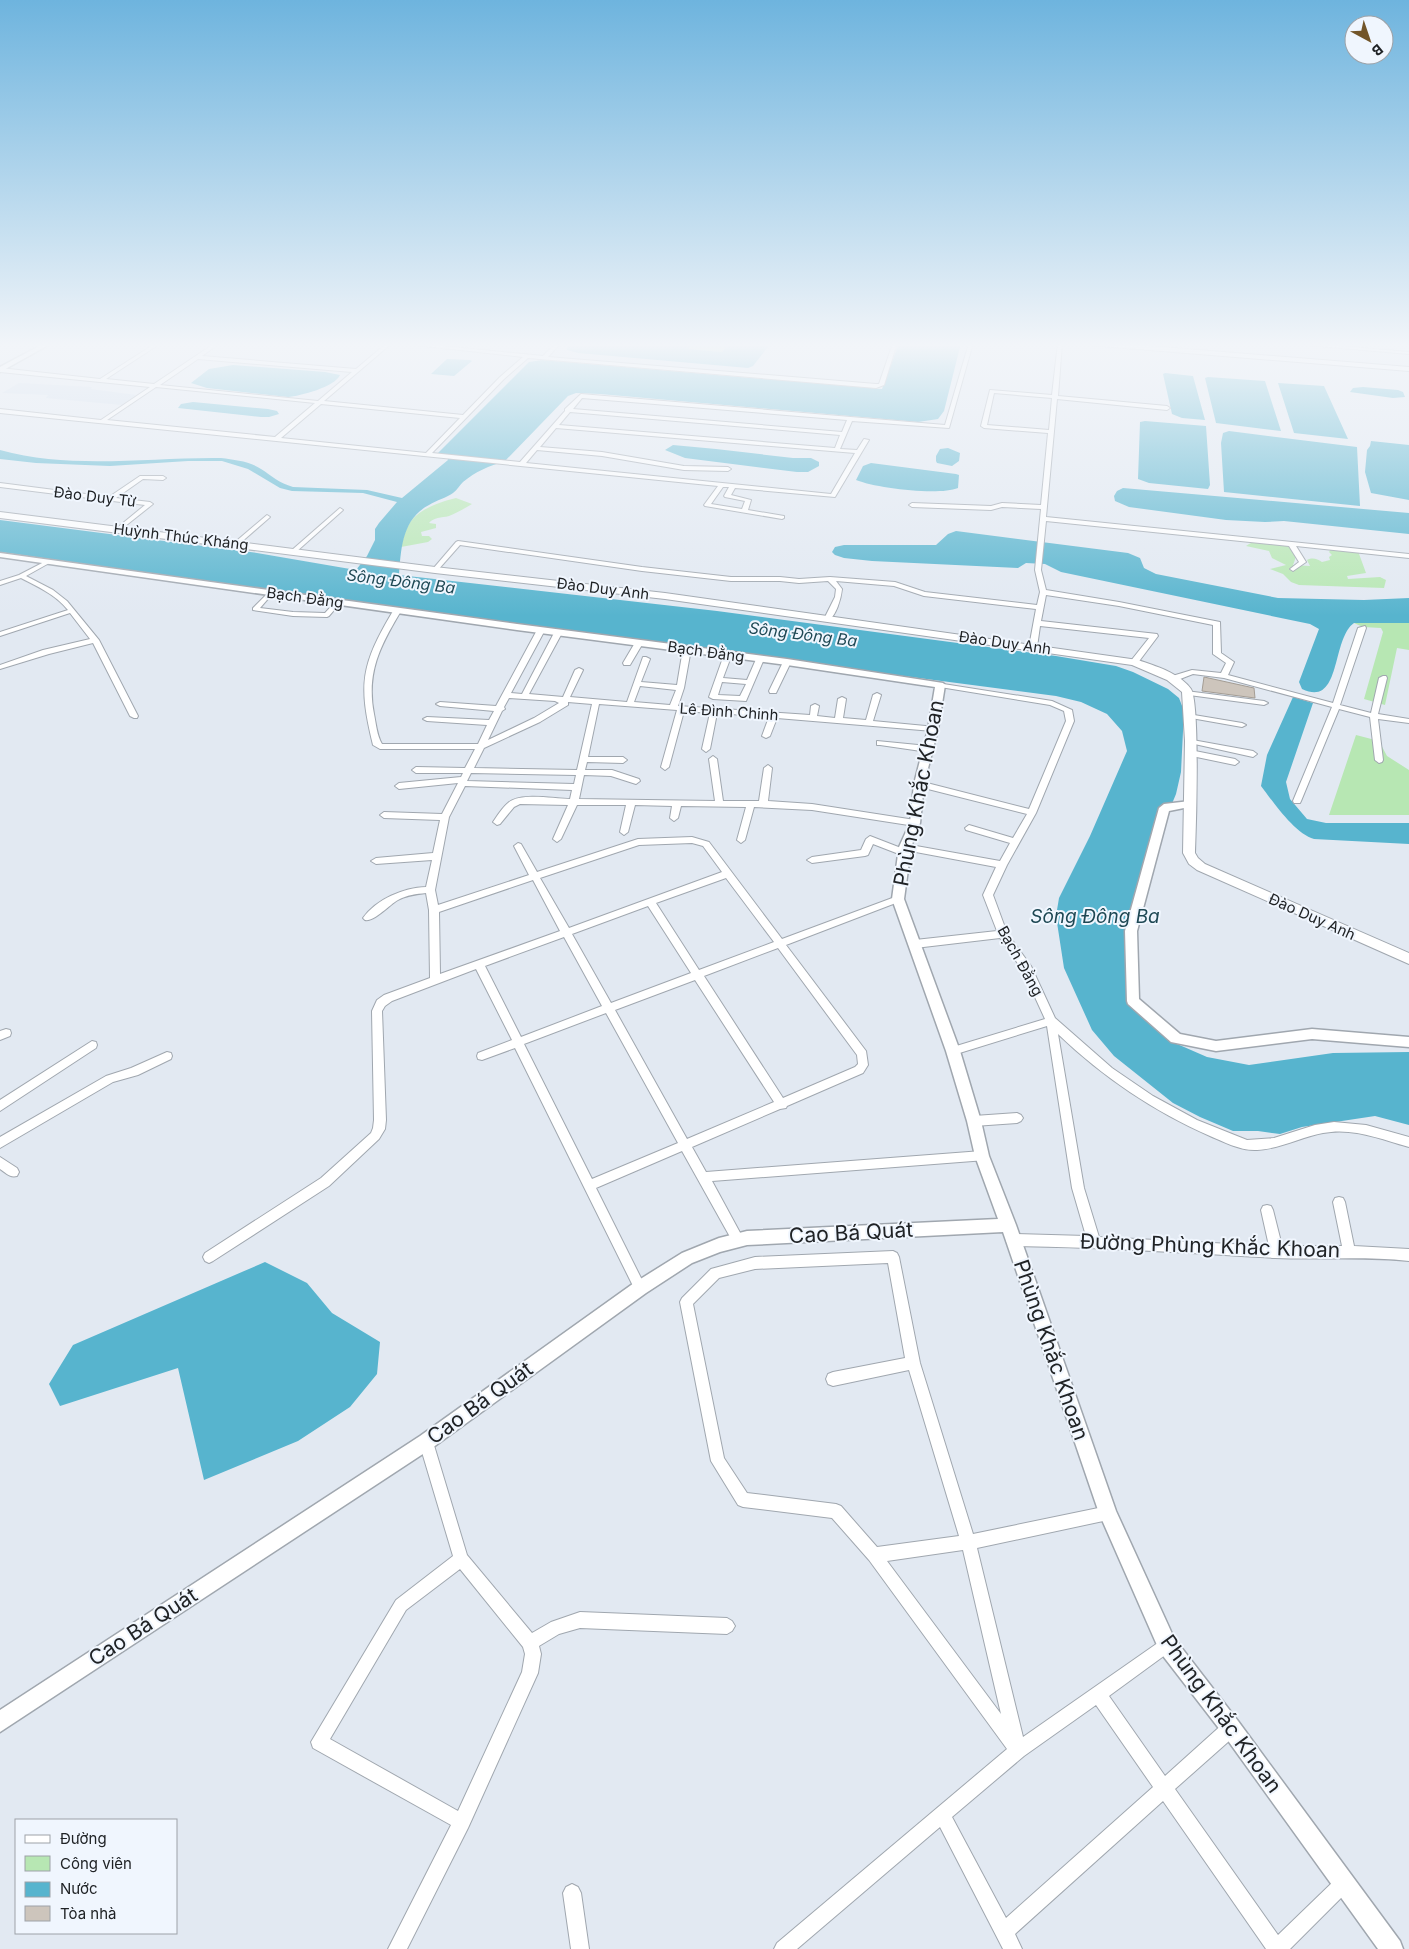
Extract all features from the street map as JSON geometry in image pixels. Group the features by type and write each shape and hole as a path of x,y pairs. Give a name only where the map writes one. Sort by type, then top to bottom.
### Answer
{"main road":[{"name":"Huỳnh Thúc Kháng","path":"0,515 409,567"},
{"name":"Đào Duy Anh","path":"409,567 665,596 1033,647 1134,662 1150,667 1189,693 1191,716 1190,853 1194,860 1201,867 1409,959"}],"street":[{"path":"230,434 833,496 866,440"},
{"path":"276,439 282,434"},
{"path":"427,455 447,434"},
{"path":"522,464 548,434"},
{"path":"639,434 859,452"},
{"path":"837,450 844,434"},
{"path":"1033,647 1043,592 1038,570 1051,434"},
{"path":"537,448 602,454 684,468 728,469"},
{"path":"110,498 142,477 163,478"},
{"path":"722,484 707,505 782,517"},
{"name":"Đào Duy Từ","path":"0,485 150,504 119,529"},
{"path":"733,485 727,496 748,500 744,512"},
{"path":"912,505 991,508 1002,505 1045,508"},
{"path":"294,551 340,510"},
{"path":"236,544 267,517"},
{"path":"1044,519 1409,556"},
{"path":"1082,523 1082,532"},
{"path":"436,570 458,544 730,579 799,581 830,579 895,584 924,594 1040,607"},
{"path":"1291,544 1303,562 1293,569"},
{"name":"Bạch Đằng","path":"0,556 558,633 787,662 1052,703 1068,710 1070,721 1032,813 1002,865 988,895 1003,934 1028,969 1051,1021"},
{"path":"0,584 48,562"},
{"path":"21,576 65,602 95,640 134,716"},
{"path":"828,619 838,597 839,589 830,579"},
{"path":"1043,592 1119,604 1217,624 1217,654 1230,662 1224,676"},
{"path":"270,593 255,609 292,614 327,615 338,602"},
{"path":"0,634 71,611"},
{"path":"397,611 374,651 368,668 367,700 377,745 380,748 481,746 537,720 565,703 556,698"},
{"path":"1037,623 1154,636 1134,662"},
{"path":"1297,801 1336,706 1362,628"},
{"path":"435,980 434,910 430,890 446,817 468,770 501,709 506,695 541,630"},
{"path":"525,695 558,633"},
{"path":"0,667 46,652 95,640"},
{"path":"627,662 639,643"},
{"path":"665,767 687,649"},
{"path":"728,654 713,697 743,698 760,659"},
{"path":"630,703 646,659"},
{"path":"773,691 787,662"},
{"path":"566,698 578,670"},
{"path":"1172,680 1192,672 1224,676 1374,716 1409,721"},
{"path":"1379,760 1374,716 1383,678"},
{"path":"719,680 749,682"},
{"path":"638,684 680,688"},
{"name":"Phùng Khắc Khoan","path":"940,685 933,729 919,784 915,822 905,850 898,899 953,1051 974,1121 982,1156 1108,1513 1167,1645 1231,1728 1392,1949"},
{"path":"1189,693 1264,703"},
{"name":"Lê Đình Chinh","path":"506,695 566,698 677,708 780,713 813,718 933,729"},
{"path":"869,723 877,695"},
{"path":"839,720 842,699"},
{"path":"557,840 574,802 596,701"},
{"path":"440,704 501,709"},
{"path":"813,718 816,706"},
{"path":"706,749 714,710"},
{"path":"766,736 780,713"},
{"path":"1191,716 1242,724"},
{"path":"427,719 492,723"},
{"path":"880,743 928,748"},
{"path":"1190,747 1253,754"},
{"path":"1190,747 1235,762"},
{"path":"584,758 623,760"},
{"path":"713,759 719,802"},
{"path":"764,804 768,768"},
{"path":"416,770 612,773 636,781"},
{"path":"399,786 462,782 577,788"},
{"path":"919,784 1032,813"},
{"path":"497,822 510,805 518,801 751,803 812,808 915,822"},
{"path":"674,818 677,802"},
{"path":"624,832 631,803"},
{"path":"741,840 751,803"},
{"path":"1190,804 1164,808 1153,845 1131,931 1133,1001 1176,1038 1216,1046 1312,1034 1409,1042"},
{"path":"384,815 446,817"},
{"path":"969,828 1015,841"},
{"path":"812,860 865,853 870,839 905,850 1002,865"},
{"path":"434,910 638,842 666,840 702,842 706,844 862,1054 864,1059 863,1065 859,1070 782,1105 589,1186"},
{"path":"518,846 738,1240"},
{"path":"376,862 438,856"},
{"path":"209,1257 325,1182 376,1136 380,1129 379,1007 388,998 727,874"},
{"path":"368,918 393,897 415,890 430,890"},
{"path":"482,1056 898,899"},
{"path":"650,902 782,1105"},
{"path":"915,944 1003,934"},
{"path":"479,964 640,1288"},
{"path":"953,1051 1051,1021"},
{"path":"1051,1021 1096,1063 1136,1093 1185,1121 1243,1144 1272,1144 1324,1128 1350,1126 1409,1142"},
{"path":"1051,1021 1078,1188 1094,1242"},
{"path":"0,1106 92,1045"},
{"path":"0,1143 110,1079 134,1072 167,1056"},
{"path":"974,1121 1017,1118"},
{"path":"703,1177 982,1156"},
{"path":"0,1162 13,1172"},
{"path":"1339,1202 1349,1251"},
{"path":"1267,1210 1278,1252"},
{"name":"Đường Phùng Khắc Khoan","path":"1010,1232 1094,1242 1278,1252 1349,1251 1409,1255"},
{"name":"Cao Bá Quát","path":"0,1722 426,1442 640,1288 687,1258 719,1245 747,1238 1010,1232"},
{"path":"893,1257 913,1363 968,1542 1018,1750 874,1554 836,1511 742,1500 718,1460 686,1302 716,1273 755,1263 893,1257"},
{"path":"833,1380 913,1363"},
{"path":"397,1949 462,1822 530,1674 533,1654 530,1643 461,1559 426,1442"},
{"path":"874,1554 968,1542 1108,1513"},
{"path":"461,1559 401,1605 318,1742 462,1822"},
{"path":"530,1643 556,1627 580,1620 727,1626"},
{"path":"783,1949 1018,1750 1167,1645"},
{"path":"1098,1694 1277,1949 1343,1884"},
{"path":"1004,1932 1231,1728"},
{"path":"942,1814 1012,1949"},
{"path":"572,1893 580,1949"}],"green space":[{"path":"456,498 472,504 452,515 431,521 429,523 436,524 436,528 421,532 422,536 429,536 432,539 428,542 401,547 408,527 418,514 436,504"},
{"path":"1281,540 1293,542 1295,545 1296,554 1293,565 1310,566 1307,560 1311,559 1317,559 1322,562 1330,560 1329,557 1332,555 1329,552 1331,549 1358,551 1366,573 1347,576 1348,579 1380,577 1386,580 1384,588 1299,585 1291,582 1283,574 1270,569 1286,565 1272,558 1269,551 1246,546 1254,542"},
{"path":"1354,623 1409,623 1409,650 1397,648 1385,705 1364,699 1383,632 1381,628 1363,627"},
{"path":"1356,735 1379,741 1387,756 1409,770 1409,815 1329,815"}],"water":[{"name":"Sông Đông Ba","path":"457,434 531,434 504,462 472,475 453,493 429,505 413,518 408,526 402,545 399,575 717,611 1056,656 1116,666 1168,689 1179,698 1184,711 1181,772 1176,794 1150,857 1127,977 1145,1013 1168,1040 1207,1057 1249,1065 1333,1053 1409,1052 1409,1125 1375,1116 1302,1127 1280,1134 1258,1131 1233,1131 1173,1103 1114,1056 1092,1030 1064,968 1056,916 1059,898 1090,836 1127,751 1122,731 1107,714 1081,702 1056,696 605,637 0,552 0,520 257,553 356,570 367,556 375,540 375,529 397,502 363,493 292,491 280,488 248,469 222,461 188,461 110,466 36,463 0,459 0,450 55,460 82,461 221,458 252,464 293,487 367,490 402,498 448,460 447,457 437,454"},
{"path":"1140,434 1207,434 1210,485 1208,489 1149,483 1138,479"},
{"path":"1223,434 1253,434 1357,447 1360,506 1224,492 1221,443"},
{"path":"1303,434 1346,434 1348,439"},
{"path":"1371,441 1409,445 1409,500 1371,493 1365,472 1367,450"},
{"path":"673,445 793,458 811,458 819,462 819,466 808,472 797,472 685,458 665,450"},
{"path":"948,448 960,453 959,461 952,466 937,463 936,456 940,449"},
{"path":"871,463 956,474 959,475 958,488 936,491 907,490 878,486 856,480 863,466"},
{"path":"1123,488 1409,513 1409,534 1284,521 1226,520 1129,507 1115,501 1114,496 1117,491"},
{"path":"956,531 1128,553 1140,558 1144,568 1156,574 1278,598 1364,600 1409,598 1409,623 1354,623 1347,631 1342,643 1330,681 1324,689 1315,692 1302,689 1299,682 1319,629 1310,624 1061,572 1045,564 1026,563 1018,568 872,561 844,558 832,552 835,547 844,545 936,545 948,534"},
{"path":"1293,697 1313,703 1286,782 1290,799 1307,819 1326,823 1409,823 1409,844 1314,839 1299,831 1278,808 1261,786 1267,755"},
{"path":"265,1262 307,1283 332,1313 380,1342 377,1374 350,1407 298,1441 204,1480 178,1368 60,1406 49,1384 73,1345"}],"building":[{"path":"1204,677 1254,688 1255,698 1202,691"}]}
